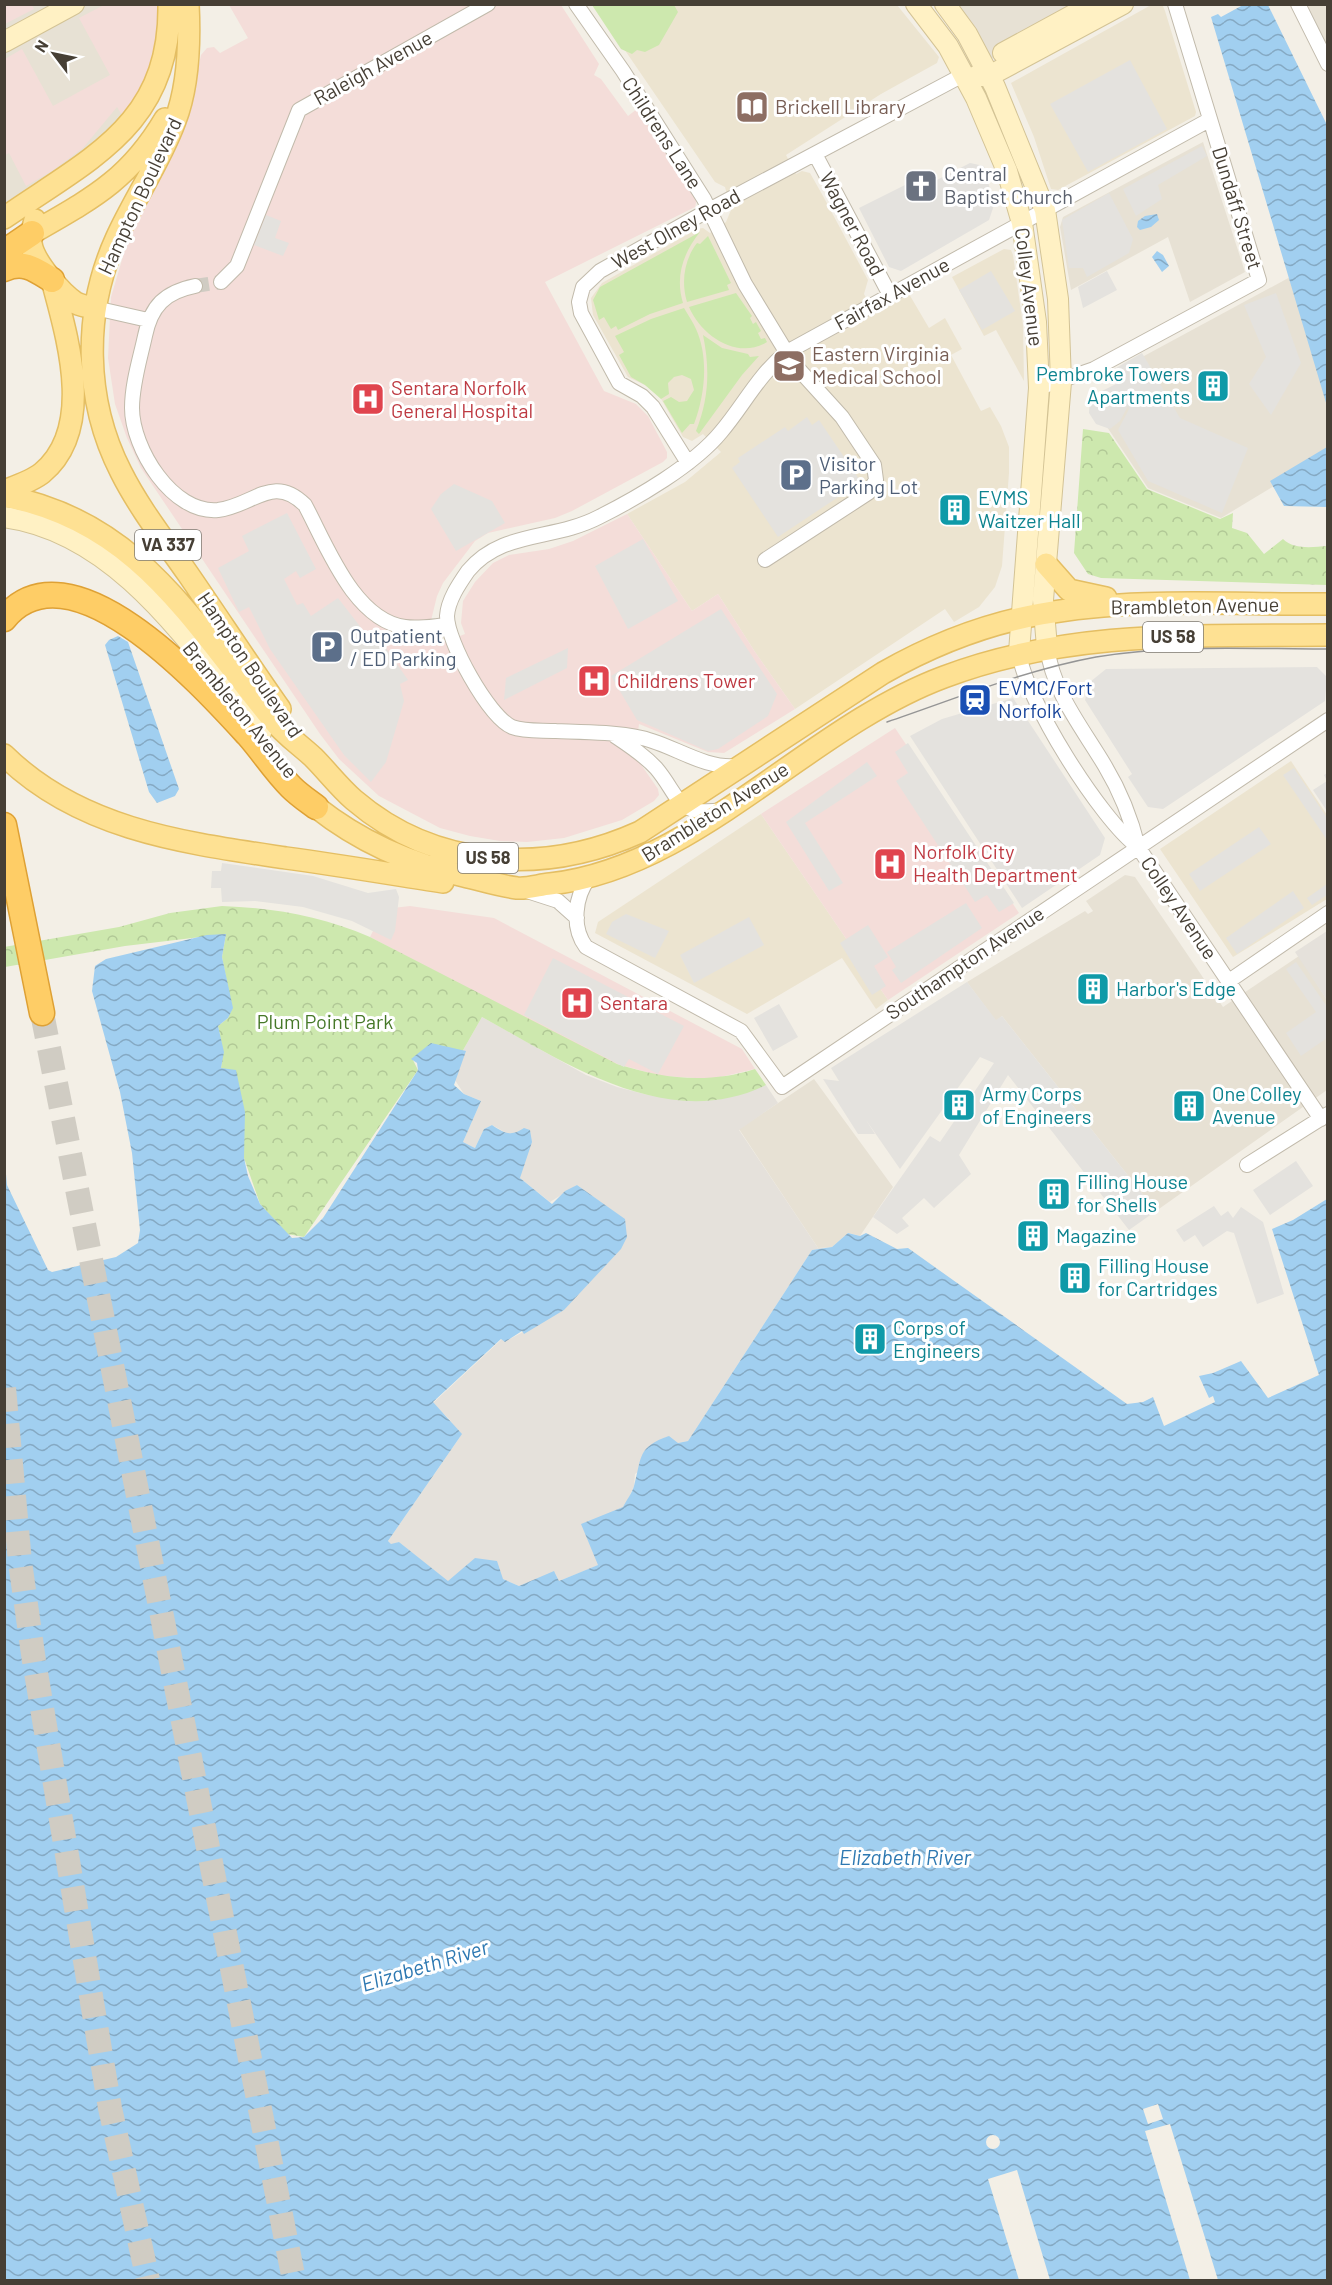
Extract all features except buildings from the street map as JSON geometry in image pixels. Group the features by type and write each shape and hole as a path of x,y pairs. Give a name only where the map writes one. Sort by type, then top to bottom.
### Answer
{"highway":[{"path":"4,252 32,233"},
{"path":"4,269 16,265 27,266 52,280"},
{"name":"US 58","path":"4,619 31,599 56,594 88,601 121,620 204,690 248,736 294,790 316,807"},
{"path":"4,825 42,1013"}],"main road":[{"path":"4,42 74,4"},
{"name":"Colley Avenue","path":"916,4 948,46 992,131 1022,223 1036,322 1039,388 1019,652"},
{"name":"Colley Avenue","path":"945,4 967,34 1008,113 1045,210 1058,299 1061,382 1043,613 1047,647"},
{"path":"986,70 1093,4"},
{"path":"963,75 986,70 1123,4"},
{"name":"Hampton Boulevard","path":"173,7 187,63 182,99 173,128 115,241 95,308 92,351 96,398 107,437 121,472 149,519 312,757"},
{"name":"Hampton Boulevard","path":"4,218 94,158 121,135 148,96 165,52 173,7"},
{"path":"32,233 94,197 131,167 167,115 187,63"},
{"path":"94,158 42,208 32,233 33,252 52,280 74,302 95,308"},
{"path":"4,491 36,477 54,461 62,449 72,420 70,353 52,280"},
{"name":"Brambleton Avenue","path":"4,496 66,515 90,526 130,553 168,589 275,723 354,800 378,817 424,842 476,856 519,861 575,855 614,844 640,832 904,661 962,636 1043,613 1112,606 1328,604"},
{"name":"Brambleton Avenue","path":"4,517 43,527 72,539 113,564 143,590 278,754 316,807 350,831 402,856 449,873 519,888 589,878 636,862 663,848 840,732 901,695 960,671 1019,652 1047,647 1158,637 1328,635"},
{"path":"1046,564 1058,580 1074,593 1173,605"},
{"path":"4,755 46,790 87,813 166,838 477,888 519,888"}],"street":[{"name":"Raleigh Avenue","path":"221,282 237,266 299,110 488,4"},
{"name":"Childrens Lane","path":"576,4 623,71 709,210 732,252 745,284 797,368 842,417 874,465 876,480 868,493 765,560"},
{"name":"Dundaff Street","path":"1039,388 1094,369 1259,279 1175,4"},
{"path":"1298,4 1327,60"},
{"name":"West Olney Road","path":"688,463 653,406 642,396 619,383 581,313 580,296 588,280 709,210 963,75"},
{"name":"Fairfax Avenue","path":"447,625 447,613 454,592 467,573 494,548 510,542 557,533 590,521 688,463 722,431 748,392 787,352 1209,120"},
{"name":"Wagner Road","path":"815,154 890,295"},
{"path":"195,286 179,289 163,298 153,309 148,321 132,408 134,425 149,461 166,486 191,504 218,510 240,506 271,490 283,490 295,495 305,505 351,589 368,609 382,619 405,627 447,625 483,697 502,721 522,730 611,733 654,741 721,767 744,765"},
{"path":"95,308 148,321"},
{"name":"Colley Avenue","path":"1047,647 1059,690 1114,782 1133,822 1138,846"},
{"name":"Colley Avenue","path":"1019,652 1027,685 1045,720 1119,831 1138,846 1324,1116"},
{"name":"Southampton Avenue","path":"577,918 586,947 741,1031 779,1082 1328,720"},
{"path":"611,733 641,753 658,770 676,801 696,811 722,810"},
{"path":"519,888 548,896 577,918 581,889 589,878"},
{"path":"1229,981 1328,913"},
{"path":"1247,1165 1324,1116"}],"shaded area":[{"path":"5,4 32,5 34,9 5,24"},
{"path":"4,5 180,5 196,37 124,118 30,194 4,208"},
{"path":"104,5 160,5 161,27 149,72 124,118 117,107 83,148 52,171 26,186 9,153 5,155 5,59 22,49 53,106 110,75 79,18"},
{"name":"Sentara Norfolk General Hospital","path":"229,5 561,5 599,64 594,75 601,79 628,116 637,109 697,199 695,207 545,282 604,391 636,404 648,416 667,452 667,458 572,511 555,518 488,533 475,541 443,583 437,596 426,641 439,644 465,634 461,623 463,601 475,582 493,563 509,555 549,549 573,541 627,514 692,611 718,594 795,709 724,753 708,752 639,724 635,756 658,789 659,795 654,801 622,820 564,838 527,842 500,841 440,828 379,796 339,759 320,734 141,468 115,404 108,358 111,297 129,236 171,157 187,118 201,55 207,48 214,47 220,53 248,38"},
{"name":"Eastern Virginia Medical School","path":"594,5 897,5 939,57 937,63 881,94 786,155 796,174 802,171 810,173 823,196 868,280 864,294 875,314 909,294 929,328 945,318 962,349 951,355 981,411 990,407 1009,447 1002,566 995,587 979,607 954,622 945,609 795,709 718,594 692,611 627,514 685,482 721,452 703,434 692,441 683,437 660,397 645,385 628,377 593,315 591,298 602,283 697,229 703,228 710,233 726,222 731,210 725,187 715,182"},
{"path":"949,5 1104,5 983,63"},
{"path":"1151,5 1163,6 1165,11 1196,112 1195,116 1058,190 1051,189 1034,137 1011,83"},
{"path":"1299,5 1327,5 1327,60"},
{"path":"1130,60 1167,129 1088,172 1050,104"},
{"path":"1203,142 1245,272 1190,302 1168,237 1071,290 1060,227 1063,217"},
{"path":"1202,146 1207,156 1158,185 1162,199 1136,216 1123,189"},
{"path":"970,163 984,166 994,205 989,220 901,271 889,267 859,208 915,180 929,184"},
{"path":"1109,193 1133,239 1129,253 1087,277 1083,268 1069,268 1062,220"},
{"path":"266,215 281,221 275,238 289,243 283,256 254,245"},
{"name":"Eastern Virginia Medical School","path":"1004,249 1011,250 1013,255 1023,325 1024,381 996,330 984,336 952,277"},
{"path":"991,271 1015,311 982,330 959,290"},
{"path":"1107,271 1117,290 1083,308 1078,287"},
{"path":"1292,276 1327,397 1327,454 1221,518 1148,488 1107,427 1120,369"},
{"path":"1276,293 1301,363 1271,415 1249,384 1266,357 1244,305"},
{"path":"1142,353 1180,418 1248,448 1222,513 1148,481 1118,430 1129,409 1128,406 1120,421 1110,429 1096,424 1089,413 1090,397 1116,384 1109,372"},
{"name":"Visitor Parking Lot","path":"807,417 812,425 819,420 861,482 778,537 732,468 740,462 738,458 785,427 788,431"},
{"path":"454,484 492,501 505,523 456,551 431,509 441,494"},
{"name":"Outpatient / ED Parking","path":"287,513 316,569 300,578 296,571 284,579 297,605 303,603 311,616 338,598 373,643 379,638 408,680 400,684 404,701 386,762 371,782 344,755 270,649 249,607 239,612 218,568 249,551 242,536"},
{"path":"643,539 678,601 628,629 595,566"},
{"path":"721,609 777,694 768,716 718,749 708,751 637,720 611,676"},
{"path":"568,648 567,668 504,700 506,678"},
{"path":"1317,667 1327,677 1325,701 1163,809 1148,807 1128,777 1132,774 1085,700 1090,682 1106,669"},
{"path":"1013,698 1105,838 1100,855 1022,908 910,736 942,719"},
{"name":"Norfolk City Health Department","path":"895,728 1019,913 888,1000 761,814"},
{"path":"908,743 1014,903 999,912 987,895 975,902 896,781 908,773 895,752"},
{"path":"1291,761 1327,815 1327,899 1233,957 1160,849"},
{"path":"867,762 877,776 805,823 843,883 829,891 786,822"},
{"path":"1294,768 1327,818 1327,840 1283,775"},
{"path":"1327,781 1327,811 1313,790"},
{"path":"761,814 888,1000 876,1009 842,958 747,1014 595,933 598,922"},
{"path":"1259,827 1271,844 1200,891 1189,874"},
{"path":"222,863 313,876 368,893 396,889 399,897 395,931 391,940 352,921 303,907 255,901 222,902 221,888 211,888 212,871 221,871"},
{"path":"1125,875 1135,877 1223,1007 1299,956 1327,1000 1327,1090 1156,1211 1002,1016 996,1021 967,982 1085,911 1088,914 1093,911 1086,901"},
{"path":"1327,884 1327,895 1312,905 1307,898"},
{"path":"1293,891 1304,908 1237,954 1226,938"},
{"path":"966,903 982,928 901,983 892,970 896,967 887,952"},
{"name":"Sentara","path":"410,906 494,918 742,1049 755,1069 712,1079 661,1076 617,1064 590,1053 370,937 384,909"},
{"path":"626,914 669,931 655,958 606,934 612,922"},
{"path":"749,917 764,945 694,983 680,955"},
{"path":"868,925 888,957 874,966 886,986 872,995 840,943"},
{"path":"1327,931 1327,1000 1295,952"},
{"path":"553,958 684,1026 658,1074 629,1059 624,1067 524,1015"},
{"path":"1296,962 1328,1008 1327,1038 1301,1056 1286,1033 1316,1012 1286,969"},
{"path":"967,982 996,1020 1002,1016 1156,1211 1129,1230 1008,1075 959,1155 971,1174 934,1208 924,1198 902,1218 909,1226 897,1234 873,1217 930,1136 940,1142 994,1063 980,1057 900,1169 866,1120 875,1134 858,1134 823,1079 839,1081 831,1068"},
{"path":"779,1004 798,1037 773,1051 754,1018"},
{"path":"482,1017 586,1075 617,1087 648,1095 716,1100 766,1085 778,1103 739,1130 818,1248 832,1247 812,1250 688,1441 678,1443 635,1474 634,1486 599,1565 559,1581 555,1573 519,1586 503,1579 448,1582 399,1542 391,1545 388,1541 460,1437 450,1420 433,1403 502,1339 508,1340 564,1310 624,1219 577,1185 550,1202 520,1178 530,1130 508,1134 492,1125 484,1129 475,1148 463,1142 481,1101 464,1094 455,1080 462,1052"},
{"path":"814,1079 893,1187 860,1236 848,1233 832,1247 818,1248 739,1129"},
{"path":"1296,1161 1313,1186 1270,1215 1253,1190"},
{"path":"1214,1206 1221,1216 1228,1211 1233,1218 1241,1207 1263,1222 1284,1294 1257,1304 1234,1233 1227,1231 1203,1247 1195,1235 1184,1242 1176,1230"}],"green space":[{"path":"592,5 674,5 678,12 659,45 645,52 637,50 632,54 621,49"},
{"path":"700,232 689,248 682,266 680,284 683,303 650,314 618,330 616,326 611,329 604,317 599,320 593,300 600,287"},
{"path":"708,236 731,283 727,285 729,290 687,302 684,279 689,257 697,243 700,244"},
{"path":"736,293 752,316 750,318 753,324 756,322 761,331 758,333 761,339 765,338 767,342 756,347 733,347 712,336 703,328 689,307"},
{"path":"684,308 700,340 704,377 701,401 694,424 690,424 682,433 663,401 671,397 679,402 687,401 694,390 691,379 682,375 674,377 668,383 669,394 661,399 645,385 631,377 619,355 624,352 615,336 651,319"},
{"path":"703,335 722,348 748,354 750,357 759,356 742,375 699,434 696,431 704,407 707,384 707,360"},
{"path":"1083,429 1109,433 1147,489 1220,519 1233,513 1232,528 1247,533 1264,554 1283,539 1298,546 1327,546 1327,585 1101,578 1088,574 1074,553"},
{"name":"Plum Point Park","path":"222,906 298,914 370,937 617,1064 652,1073 686,1078 720,1077 755,1069 766,1085 729,1098 692,1101 655,1097 619,1086 583,1071 482,1017 462,1052 412,1058 418,1070 304,1237 287,1234 260,1204 244,1158 244,1117 221,1068 223,1052 218,1026 228,1018 232,1008 222,957 226,934 125,946 5,967 4,947 119,927 170,913"}],"water":[{"path":"1243,5 1268,5 1327,125 1327,406 1211,17 1218,14 1221,17"},
{"path":"1157,214 1159,220 1151,227 1140,230 1137,227 1138,221 1145,216"},
{"path":"1157,251 1163,255 1169,266 1162,272 1152,257"},
{"path":"1327,447 1327,507 1284,506 1270,481"},
{"path":"118,636 128,642 179,789 175,796 157,803 149,792 105,645 109,640"},
{"name":"Elizabeth River","path":"226,934 222,957 233,1008 228,1018 218,1026 224,1052 221,1068 236,1070 245,1112 244,1158 248,1176 260,1204 292,1238 304,1237 323,1218 418,1070 417,1063 411,1059 431,1043 466,1051 454,1085 464,1094 481,1101 463,1142 475,1148 484,1129 492,1125 508,1133 524,1128 530,1130 532,1142 520,1178 552,1204 565,1191 577,1185 625,1219 627,1237 621,1249 564,1310 524,1334 522,1331 505,1342 501,1339 433,1402 462,1434 388,1541 391,1544 399,1542 448,1581 475,1558 497,1561 503,1579 519,1586 554,1571 559,1581 598,1565 581,1524 623,1507 633,1489 642,1454 651,1444 669,1436 678,1443 688,1441 812,1250 832,1247 848,1233 860,1236 866,1233 897,1249 908,1248 1127,1404 1143,1402 1153,1397 1164,1426 1215,1402 1213,1396 1209,1398 1199,1376 1213,1373 1241,1361 1268,1398 1319,1375 1272,1229 1293,1220 1327,1199 1327,2280 5,2280 5,1163 7,1185 48,1270 52,1272 116,1257 138,1243 140,1230 132,1153 120,1092 92,991 95,966 106,959 207,935"}],"pier":[{"path":"1158,2104 1163,2119 1148,2124 1143,2109"},
{"path":"1170,2124 1218,2280 1190,2280 1145,2131"},
{"path":"990,2135 996,2135 1000,2142 996,2149 990,2149 986,2145 986,2139"},
{"path":"1017,2170 1050,2280 1019,2280 988,2179"}],"tunnel":[{"path":"195,286 221,282"},
{"path":"42,1013 294,2280"},
{"path":"4,1388 20,1562 34,1661 110,2108 148,2280"}],"tram line":[{"path":"887,722 1017,677 1096,657 1153,650 1328,649"}],"place":[{"name":"Brickell Library","path":"752,107"},
{"name":"Central Baptist Church","path":"921,186"},
{"name":"Eastern Virginia Medical School","path":"789,366"},
{"name":"Pembroke Towers Apartments","path":"1213,386"},
{"name":"Sentara Norfolk General Hospital","path":"368,399"},
{"name":"Visitor Parking Lot","path":"796,475"},
{"name":"EVMS Waitzer Hall","path":"955,510"},
{"name":"Outpatient / ED Parking","path":"327,647"},
{"name":"Childrens Tower","path":"594,681"},
{"name":"EVMC/Fort Norfolk","path":"975,700"},
{"name":"Norfolk City Health Department","path":"890,864"},
{"name":"Harbor's Edge","path":"1093,989"},
{"name":"Sentara","path":"577,1003"},
{"name":"Army Corps of Engineers","path":"959,1105"},
{"name":"One Colley Avenue","path":"1189,1106"},
{"name":"Filling House for Shells","path":"1054,1194"},
{"name":"Magazine","path":"1033,1236"},
{"name":"Filling House for Cartridges","path":"1075,1278"},
{"name":"Corps of Engineers","path":"870,1339"}]}
